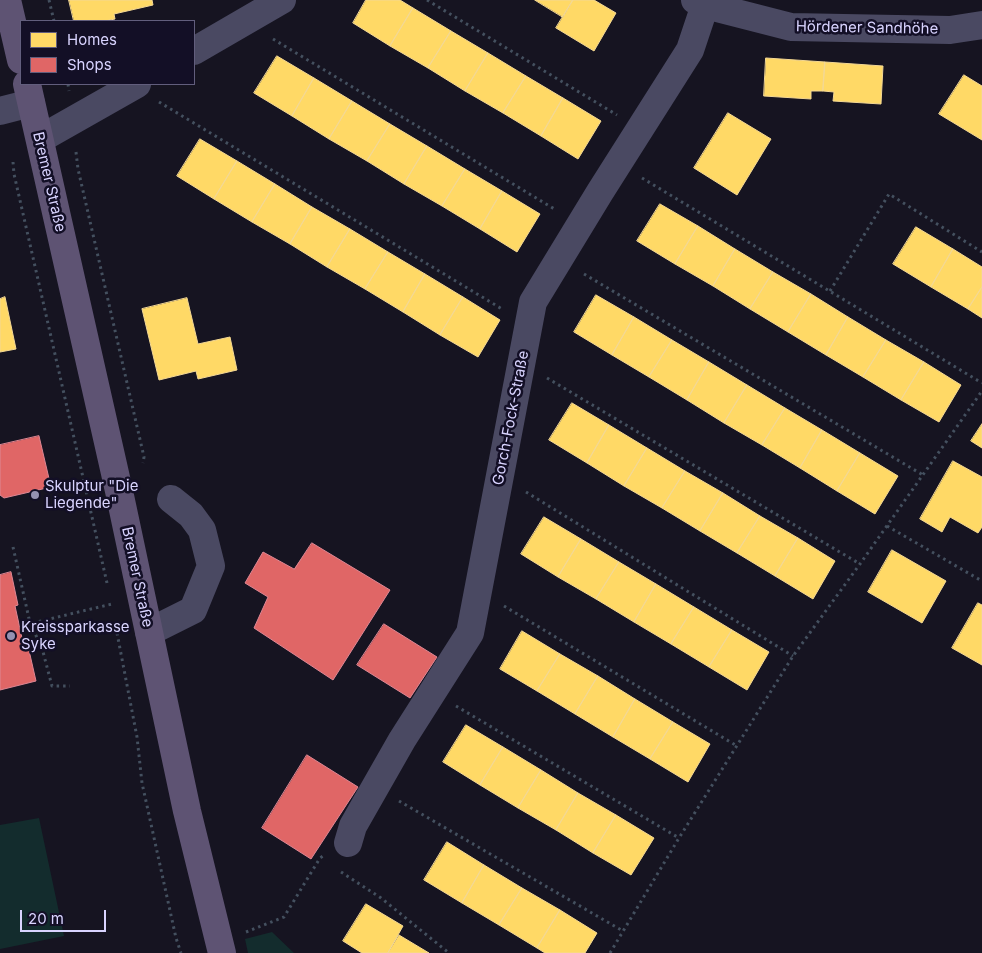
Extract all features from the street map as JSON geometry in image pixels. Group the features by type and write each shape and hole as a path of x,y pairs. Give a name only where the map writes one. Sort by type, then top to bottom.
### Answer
{"main road":[{"path":"7,0 20,56"},
{"name":"Bremer Straße","path":"29,94 119,491 187,812 221,947"}],"street":[{"path":"195,50 282,0"},
{"name":"Gorch-Fock-Straße","path":"348,843 353,826 402,740 470,633 533,302 639,129 690,50 700,2"},
{"name":"Hördener Sandhöhe","path":"700,2 791,27 950,30 982,26"},
{"path":"40,139 135,85"},
{"path":"0,111 29,94"},
{"path":"149,632 193,610 211,566 202,530 190,515 171,499"}],"path":[{"path":"49,0 54,20"},
{"path":"427,0 639,129"},
{"path":"244,22 580,224"},
{"path":"68,85 78,169 144,457 140,472 119,491"},
{"path":"135,85 529,325"},
{"path":"13,158 14,174 107,585"},
{"path":"618,163 982,383"},
{"path":"830,290 890,194 982,252"},
{"path":"559,259 923,475"},
{"path":"520,369 548,379 860,564"},
{"path":"610,953 679,838 793,656 982,391"},
{"path":"498,481 528,492 793,656"},
{"path":"887,526 982,581"},
{"path":"13,547 30,623 42,648 52,686 70,686"},
{"path":"110,595 113,611"},
{"path":"477,595 509,608 737,746"},
{"path":"20,626 112,604"},
{"path":"116,625 136,737 142,783 176,938 181,953"},
{"path":"432,692 679,838"},
{"path":"375,787 623,931"},
{"path":"221,947 284,917 320,858 348,843"},
{"path":"320,858 328,863"},
{"path":"335,868 381,898 449,953"}],"green space":[{"path":"39,818 64,936 0,949 0,825"},
{"path":"272,932 294,953 248,953 245,939"}],"building: Homes":[{"path":"69,0 152,0 153,5 114,14 115,19 74,20"},
{"path":"366,0 400,0 413,8 390,46 353,23"},
{"path":"535,0 573,0 563,17"},
{"path":"573,0 594,0 616,13 594,51 556,28"},
{"path":"413,8 451,31 428,68 390,46"},
{"path":"451,31 488,53 465,91 428,68"},
{"path":"488,53 526,76 503,113 465,91"},
{"path":"277,56 314,78 292,116 254,93"},
{"path":"766,58 825,62 823,91 811,91 811,99 764,96"},
{"path":"825,62 883,66 881,104 833,101 834,92 823,91"},
{"path":"964,75 982,86 982,140 939,114"},
{"path":"526,76 563,98 541,136 503,113"},
{"path":"314,78 352,101 329,139 292,116"},
{"path":"563,98 601,121 578,159 541,136"},
{"path":"352,101 390,124 367,161 329,139"},
{"path":"728,113 771,139 737,195 694,168"},
{"path":"390,124 427,146 404,184 367,161"},
{"path":"200,139 237,161 214,199 177,176"},
{"path":"427,146 465,169 442,206 404,184"},
{"path":"237,161 275,184 252,222 214,199"},
{"path":"465,169 502,191 480,229 442,206"},
{"path":"275,184 312,207 290,244 252,222"},
{"path":"502,191 540,214 517,252 480,229"},
{"path":"660,204 698,226 675,264 637,241"},
{"path":"312,207 350,229 327,267 290,244"},
{"path":"698,226 735,249 713,286 675,264"},
{"path":"916,227 953,249 931,287 893,264"},
{"path":"350,229 388,252 365,289 327,267"},
{"path":"735,249 773,272 750,309 713,286"},
{"path":"953,249 982,267 982,287 968,309 931,287"},
{"path":"388,252 425,274 403,312 365,289"},
{"path":"773,272 811,294 788,332 750,309"},
{"path":"425,274 463,297 440,335 403,312"},
{"path":"982,287 982,318 968,309"},
{"path":"811,294 848,317 826,355 788,332"},
{"path":"596,295 634,317 612,355 574,332"},
{"path":"5,297 16,349 0,352 0,299"},
{"path":"463,297 500,320 478,357 440,335"},
{"path":"187,298 198,344 230,337 237,370 198,379 196,371 159,380 142,309"},
{"path":"634,317 672,340 649,377 612,355"},
{"path":"848,317 886,340 863,377 826,355"},
{"path":"672,340 709,362 687,400 649,377"},
{"path":"886,340 924,362 901,400 863,377"},
{"path":"709,362 747,385 724,423 687,400"},
{"path":"924,362 961,385 939,422 901,400"},
{"path":"747,385 785,408 762,445 724,423"},
{"path":"572,403 609,425 587,463 549,440"},
{"path":"785,408 822,430 800,468 762,445"},
{"path":"982,424 982,448 971,441"},
{"path":"609,425 647,448 624,486 587,463"},
{"path":"822,430 860,453 837,491 800,468"},
{"path":"647,448 685,471 662,508 624,486"},
{"path":"860,453 898,476 875,514 837,491"},
{"path":"953,461 982,477 982,527 978,533 950,517 942,532 920,519"},
{"path":"685,471 723,493 700,531 662,508"},
{"path":"723,493 760,516 737,553 700,531"},
{"path":"760,516 798,538 775,576 737,553"},
{"path":"544,517 581,539 558,577 521,554"},
{"path":"798,538 835,561 813,599 775,576"},
{"path":"581,539 619,562 596,599 558,577"},
{"path":"892,550 946,581 922,623 868,592"},
{"path":"619,562 656,584 634,622 596,599"},
{"path":"656,584 694,607 671,644 634,622"},
{"path":"978,603 982,605 982,665 952,648"},
{"path":"694,607 732,630 709,667 671,644"},
{"path":"732,630 769,652 747,690 709,667"},
{"path":"522,631 560,654 537,691 500,669"},
{"path":"560,654 598,676 575,714 537,691"},
{"path":"598,676 635,699 613,737 575,714"},
{"path":"635,699 673,722 650,759 613,737"},
{"path":"673,722 710,744 688,782 650,759"},
{"path":"466,725 503,747 480,785 443,762"},
{"path":"503,747 541,770 518,808 480,785"},
{"path":"541,770 578,793 556,830 518,808"},
{"path":"578,793 616,815 593,853 556,830"},
{"path":"616,815 654,838 631,875 593,853"},
{"path":"447,842 484,865 462,903 424,880"},
{"path":"484,865 522,888 499,925 462,903"},
{"path":"522,888 560,910 537,948 499,925"},
{"path":"366,904 403,926 388,953 362,953 343,941"},
{"path":"560,910 597,933 585,953 545,953 537,948"},
{"path":"399,935 429,953 388,953"}],"building: Shops":[{"path":"39,436 51,487 4,498 0,495 0,445"},
{"path":"312,543 390,590 333,680 254,628 268,597 245,583 263,552 294,569"},
{"name":"Kreissparkasse Syke","path":"11,572 18,605 15,606 24,647 28,646 36,681 0,690 0,575"},
{"path":"384,624 437,657 410,698 357,665"},
{"path":"307,755 358,787 311,859 262,828"}],"place":[{"name":"Skulptur \"Die Liegende\"","path":"35,495"},
{"name":"Kreissparkasse Syke","path":"11,636"}]}
